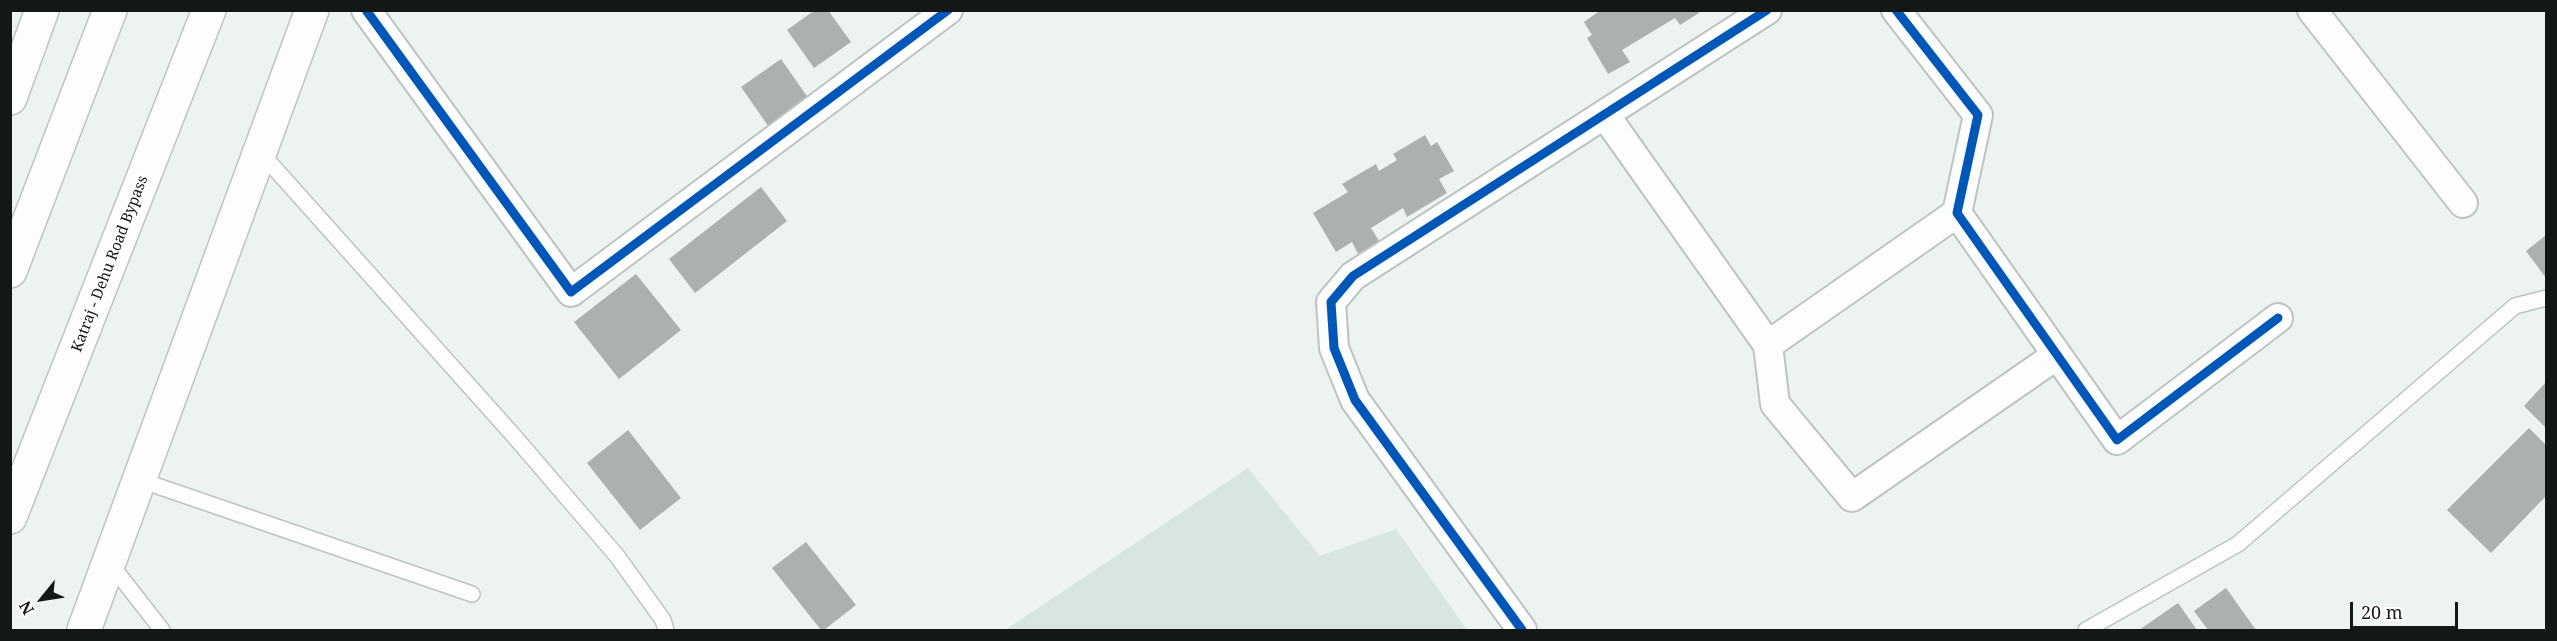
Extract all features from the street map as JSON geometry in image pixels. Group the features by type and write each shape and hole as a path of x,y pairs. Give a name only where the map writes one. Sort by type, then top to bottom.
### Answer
{"highway":[{"path":"12,87 42,10"},
{"path":"10,271 110,10"},
{"name":"Katraj - Dehu Road Bypass","path":"10,517 209,10"},
{"path":"84,630 312,10"}],"street":[{"path":"366,10 571,292 948,10"},
{"path":"1522,630 1355,400 1334,348 1331,302 1353,276 1767,10"},
{"path":"1768,345 1957,213 1978,115 1896,10"},
{"path":"2312,10 2463,203"},
{"path":"1605,115 1768,345 1774,404 1852,497 2057,355"},
{"path":"1957,213 2117,440 2278,318"}],"lane":[{"path":"261,153 514,436 617,556 663,620 666,630"},
{"path":"2086,630 2238,544 2515,306 2547,298"},
{"path":"140,480 472,594"},
{"path":"109,562 162,630"}],"shaded area":[{"path":"1248,468 1320,556 1396,529 1467,630 1005,630"}],"building":[{"path":"815,10 828,10 851,42 814,68 787,30"},
{"path":"1601,10 1698,10 1699,13 1680,25 1675,18 1622,50 1630,62 1608,74 1587,38 1592,35 1584,22"},
{"path":"781,59 811,102 771,130 741,87"},
{"path":"1425,135 1431,146 1437,142 1454,171 1439,179 1447,193 1407,217 1403,208 1371,228 1379,241 1358,254 1352,242 1336,252 1313,213 1348,192 1342,184 1376,164 1379,171 1397,160 1393,154"},
{"path":"761,187 787,221 695,293 669,259"},
{"path":"2546,235 2546,278 2526,251"},
{"path":"636,274 681,330 619,379 574,322"},
{"path":"2546,382 2546,428 2524,406"},
{"path":"2529,428 2546,445 2546,496 2491,553 2447,510"},
{"path":"628,430 681,498 640,530 587,463"},
{"path":"806,542 856,605 824,630 821,630 772,568"},
{"path":"2226,588 2256,630 2208,630 2194,611"},
{"path":"2178,603 2197,630 2139,630"}],"cycle path":[{"path":"366,10 571,292 948,10"},
{"path":"1522,630 1355,400 1334,348 1331,302 1353,276 1767,10"},
{"path":"1896,10 1978,115 1957,213 2117,440 2278,318"}]}
